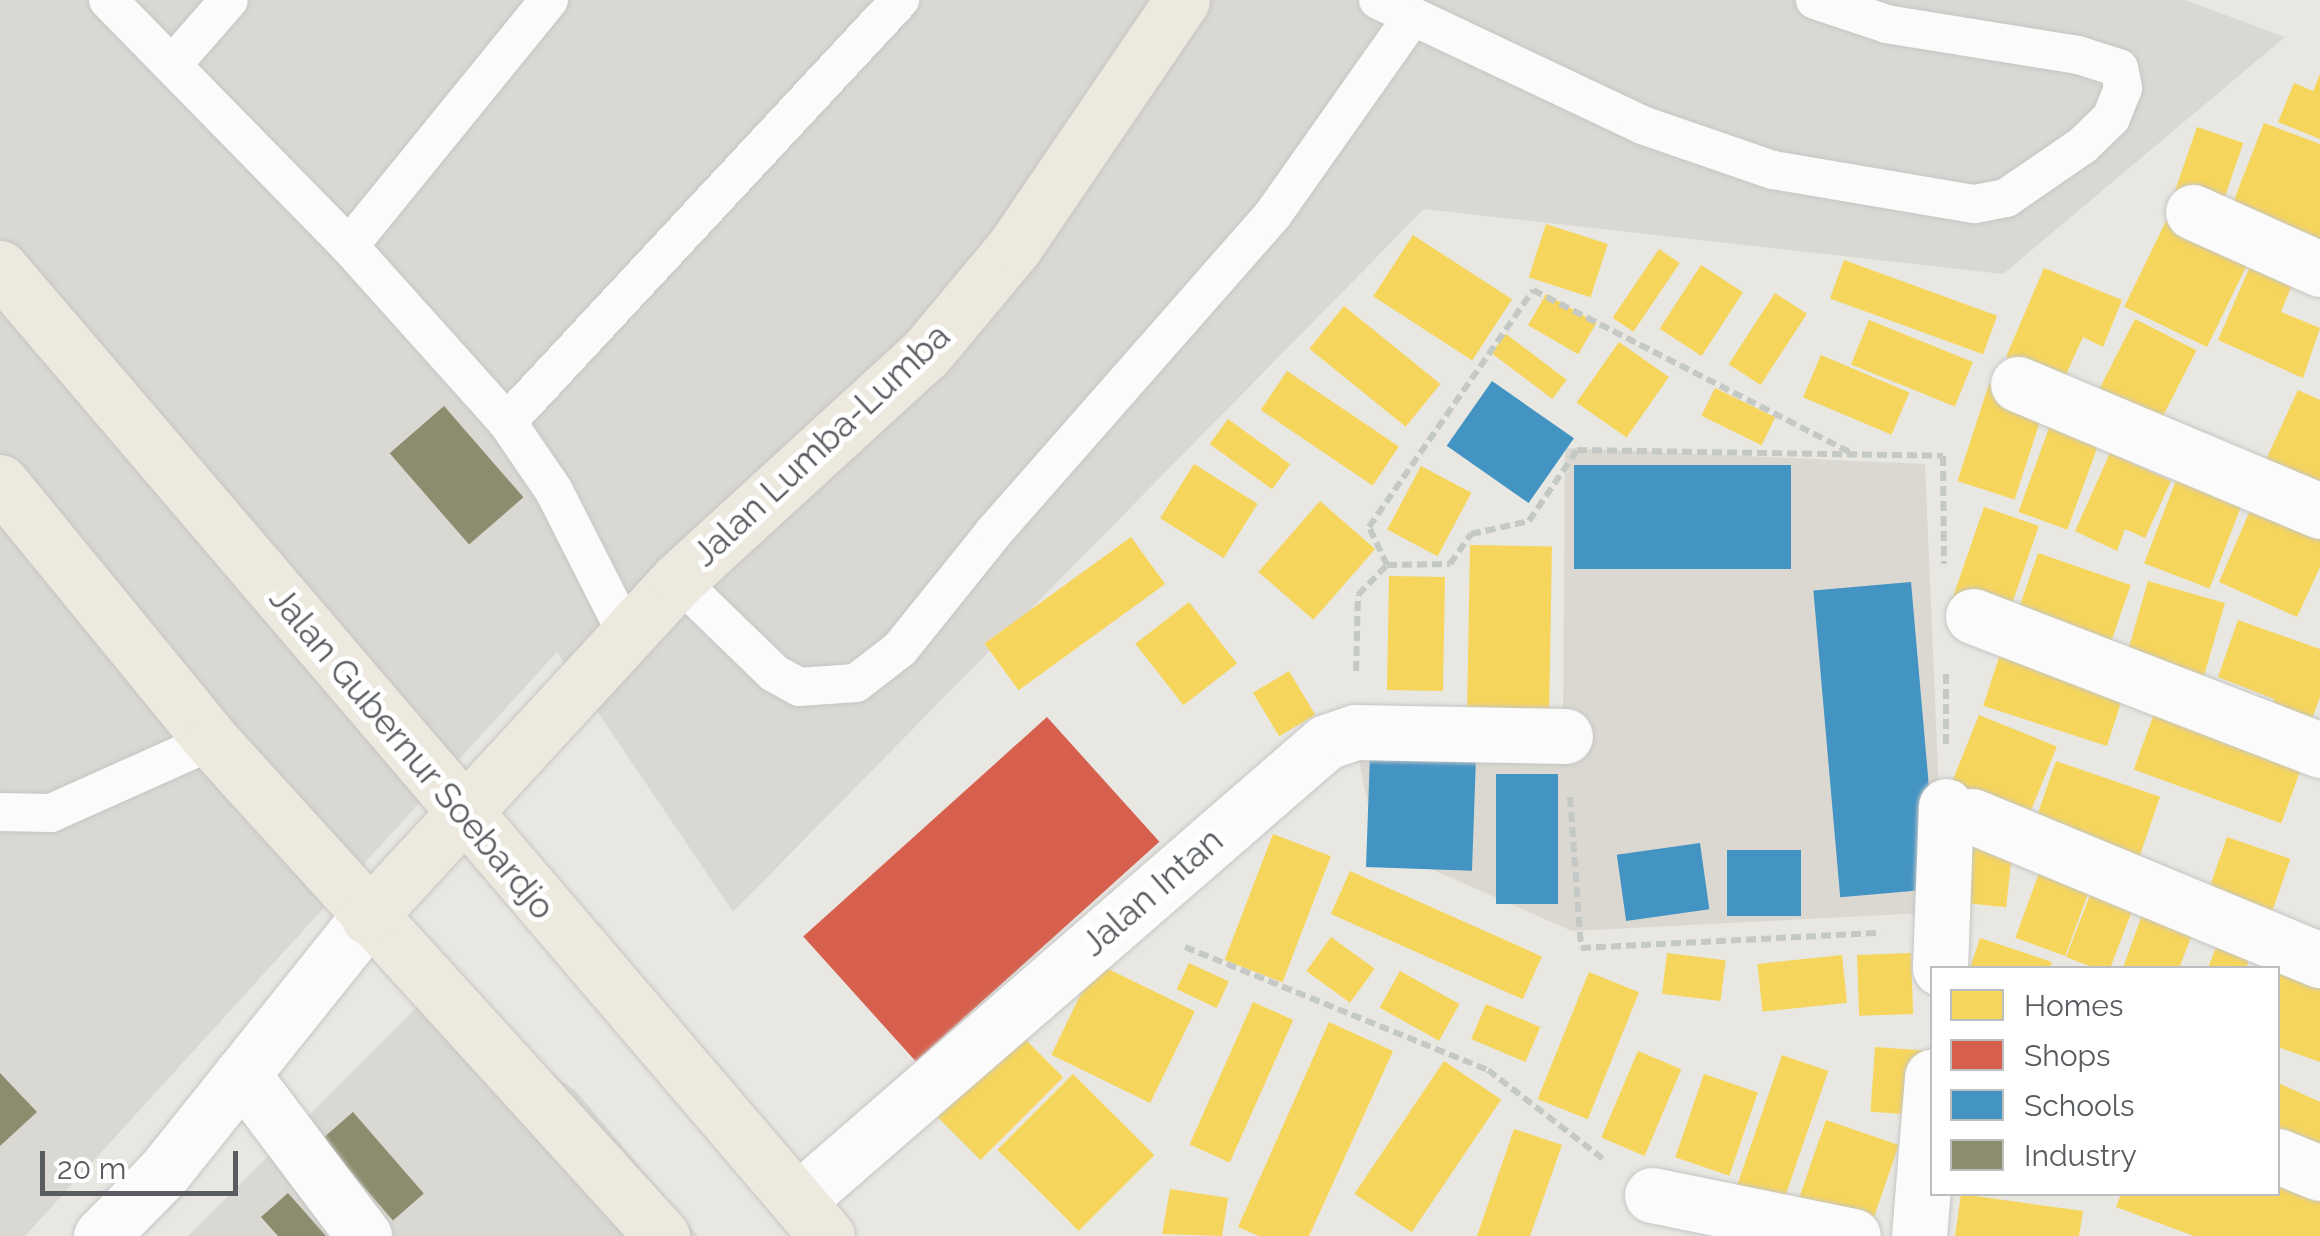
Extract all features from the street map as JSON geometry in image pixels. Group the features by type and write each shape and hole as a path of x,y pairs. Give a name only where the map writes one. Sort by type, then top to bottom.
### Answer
{"highway":[{"name":"Jalan Lumba-Lumba","path":"368,917 465,818 626,633 678,580 926,353 1015,246 1182,0"},
{"name":"Jalan Gubernur Soebardjo","path":"0,268 465,818 812,1219"},
{"path":"0,482 212,741 662,1236"}],"street":[{"path":"2193,212 2320,270"},
{"path":"2018,384 2320,512"},
{"path":"1973,616 2130,671 2320,750"},
{"name":"Jalan Intan","path":"812,1219 1119,920 1326,742 1355,732 1565,736"},
{"path":"1940,949 1959,811 2320,960"},
{"path":"102,1236 242,1074 368,917"},
{"path":"242,1074 364,1236"},
{"path":"1919,1236 1930,1101"},
{"path":"2280,1157 2320,1173"},
{"path":"1652,1194 1854,1236"}],"lane":[{"path":"108,0 349,246 507,422 554,491 626,633"},
{"path":"172,65 229,0"},
{"path":"349,246 549,0"},
{"path":"507,422 900,0"},
{"path":"1378,0 1410,20 1642,125 1773,170 1975,204 2006,198 2083,146 2111,118 2123,88 2119,68 2078,55 1886,24 1815,0"},
{"path":"678,580 774,672 799,687 856,684 900,649 994,532 1274,213 1410,20"},
{"path":"0,812 50,813 212,741"}],"path":[{"path":"1387,565 1369,526 1532,290 1858,456"},
{"path":"1355,732 1358,595 1387,565 1450,564 1472,534 1529,521 1577,450 1944,456"},
{"path":"1565,736 1581,948 1940,949"},
{"path":"1119,920 1488,1070 1652,1194"}],"shaded area":[{"path":"0,0 2185,0 2285,37 2003,274 1424,209 733,912 557,652 25,1236 0,1236"},
{"path":"1565,448 1925,464 1944,912 1572,931 1376,845 1356,745 1563,723"},
{"path":"434,990 576,1091 698,1236 188,1236"}],"building: Homes":[{"path":"2320,74 2320,139 2278,122 2294,83 2313,91"},
{"path":"2264,123 2320,144 2320,239 2232,205"},
{"path":"2197,127 2243,143 2221,207 2175,191"},
{"path":"2169,215 2252,255 2207,347 2124,307"},
{"path":"1546,224 1608,244 1591,297 1529,277"},
{"path":"1413,235 1512,299 1472,360 1373,296"},
{"path":"1659,249 1680,263 1633,332 1613,318"},
{"path":"1844,260 1997,316 1983,354 1830,299"},
{"path":"2251,264 2293,282 2281,312 2320,328 2303,378 2218,340"},
{"path":"1701,265 1743,292 1702,356 1660,329"},
{"path":"2044,268 2122,300 2103,347 2083,337 2063,381 2006,357"},
{"path":"1775,293 1807,314 1761,385 1729,364"},
{"path":"1546,294 1596,323 1578,354 1528,325"},
{"path":"1344,306 1440,384 1406,427 1309,349"},
{"path":"2135,319 2196,350 2157,429 2095,397"},
{"path":"1869,320 1973,362 1955,406 1851,365"},
{"path":"1506,334 1567,380 1552,399 1492,353"},
{"path":"1619,342 1669,377 1627,438 1577,403"},
{"path":"1821,355 1909,393 1891,435 1803,397"},
{"path":"1287,371 1399,446 1373,485 1261,410"},
{"path":"1989,384 2046,403 2015,500 1957,481"},
{"path":"1715,388 1775,417 1762,445 1701,416"},
{"path":"2298,390 2320,400 2320,489 2264,464"},
{"path":"2053,417 2102,435 2067,530 2018,512"},
{"path":"1228,419 1290,464 1272,489 1210,444"},
{"path":"2110,453 2171,481 2145,538 2125,529 2117,551 2075,531"},
{"path":"1194,464 1258,504 1224,558 1160,518"},
{"path":"1421,466 1471,493 1438,556 1387,530"},
{"path":"2180,470 2245,495 2210,588 2144,563"},
{"path":"2256,497 2320,526 2320,567 2297,617 2219,582"},
{"path":"1320,501 1375,549 1313,620 1258,572"},
{"path":"1984,507 2039,526 2006,622 1951,603"},
{"path":"1131,537 1165,584 1019,690 985,643"},
{"path":"1470,545 1552,546 1549,722 1467,721"},
{"path":"2038,553 2131,585 2111,642 2018,610"},
{"path":"1389,576 1445,577 1443,691 1387,690"},
{"path":"2148,581 2225,603 2202,682 2125,660"},
{"path":"1189,602 1237,663 1183,705 1135,644"},
{"path":"2238,620 2320,649 2320,697 2306,735 2266,721 2274,699 2218,677"},
{"path":"2003,645 2127,685 2107,746 1983,706"},
{"path":"1289,671 1315,715 1279,736 1253,693"},
{"path":"2159,700 2307,754 2281,823 2134,770"},
{"path":"1979,715 2057,746 2029,816 1951,785"},
{"path":"2056,761 2160,797 2136,868 2032,832"},
{"path":"1273,834 1331,856 1283,982 1225,960"},
{"path":"2227,837 2290,859 2270,916 2207,895"},
{"path":"1959,840 2013,846 2006,907 1953,902"},
{"path":"1350,871 1542,956 1523,999 1331,914"},
{"path":"2039,873 2089,891 2065,956 2015,938"},
{"path":"2093,887 2135,903 2111,966 2090,966 2066,957"},
{"path":"2148,898 2199,917 2180,966 2124,966"},
{"path":"2221,934 2254,946 2247,966 2209,966"},
{"path":"1331,937 1375,969 1350,1003 1306,971"},
{"path":"1980,938 2052,962 2051,966 1971,966"},
{"path":"1667,953 1726,960 1721,1001 1662,994"},
{"path":"1911,953 1913,1014 1859,1016 1857,955"},
{"path":"2263,953 2320,973 2320,1062 2280,1048 2280,966 2258,966"},
{"path":"1842,955 1847,1003 1762,1012 1757,964"},
{"path":"1096,963 1195,1011 1150,1103 1051,1055"},
{"path":"1189,963 1229,982 1217,1008 1177,989"},
{"path":"1400,971 1459,1004 1439,1041 1380,1008"},
{"path":"1589,972 1639,992 1588,1119 1538,1099"},
{"path":"1253,1002 1293,1020 1230,1162 1190,1145"},
{"path":"1486,1004 1540,1027 1525,1062 1471,1039"},
{"path":"1329,1022 1393,1051 1309,1236 1259,1236 1238,1227"},
{"path":"1013,1027 1063,1077 980,1160 930,1110"},
{"path":"1875,1047 1928,1051 1923,1116 1870,1112"},
{"path":"1638,1051 1681,1069 1645,1156 1601,1138"},
{"path":"1782,1055 1828,1071 1779,1214 1733,1198"},
{"path":"1444,1061 1501,1100 1412,1232 1355,1194"},
{"path":"1073,1074 1154,1155 1079,1231 997,1150"},
{"path":"1704,1074 1758,1093 1729,1176 1675,1157"},
{"path":"2280,1084 2320,1102 2320,1163 2280,1145"},
{"path":"1826,1120 1899,1145 1869,1231 1796,1206"},
{"path":"1514,1129 1562,1145 1530,1236 1477,1236"},
{"path":"2280,1166 2320,1181 2320,1236 2194,1236 2116,1207 2120,1196 2280,1196"},
{"path":"1170,1189 1228,1198 1222,1236 1162,1234"},
{"path":"1961,1196 2083,1211 2079,1236 1955,1236"}],"building: Shops":[{"path":"1047,717 1159,842 916,1061 803,936"}],"building: Schools":[{"path":"1492,381 1574,438 1529,503 1447,446"},
{"path":"1574,465 1791,465 1791,569 1574,569"},
{"path":"1911,582 1938,889 1840,897 1813,591"},
{"path":"1370,754 1476,758 1472,871 1366,867"},
{"path":"1496,774 1558,774 1558,904 1496,904"},
{"path":"1700,843 1709,909 1626,921 1617,855"},
{"path":"1727,850 1801,850 1801,916 1727,916"}],"building: Industry":[{"path":"444,406 523,497 469,545 390,453"},
{"path":"0,1073 37,1112 0,1146"},
{"path":"353,1112 424,1194 393,1220 322,1139"},
{"path":"288,1193 326,1236 278,1236 261,1217"}]}
